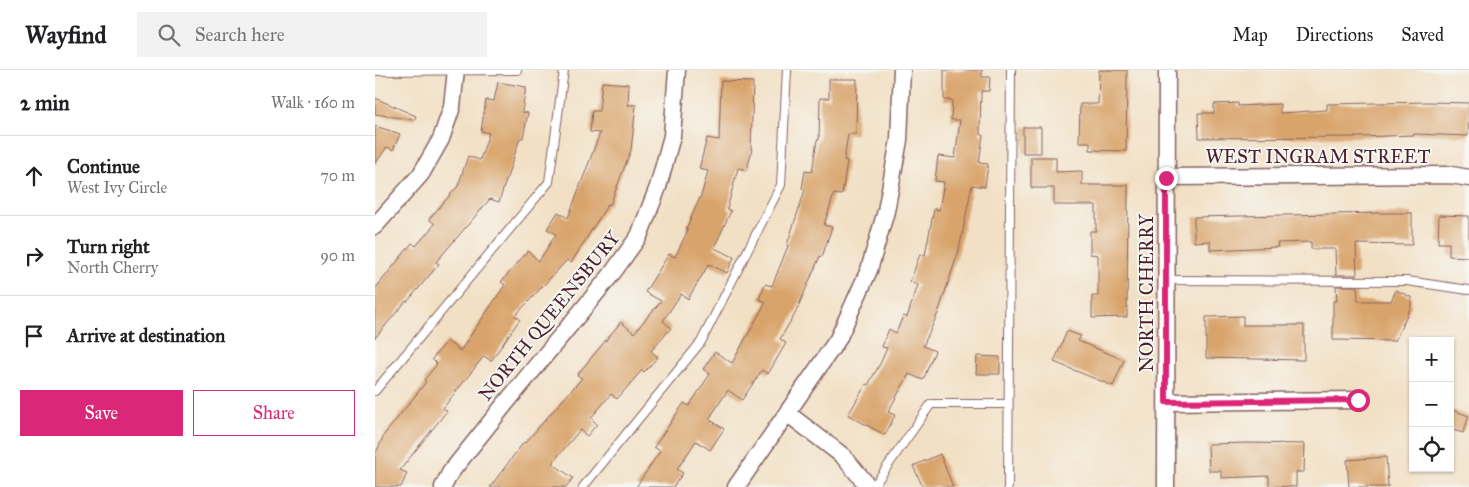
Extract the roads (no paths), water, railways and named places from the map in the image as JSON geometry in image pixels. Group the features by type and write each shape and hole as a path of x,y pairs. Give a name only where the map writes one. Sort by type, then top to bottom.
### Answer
{"street":[{"path":"375,226 421,174 441,139 452,107 456,70"},
{"name":"NORTH QUEENSBURY","path":"443,487 450,473 611,276 639,236 658,187 672,136 677,70"},
{"path":"736,487 838,339 869,270 887,211 899,140 902,70"},
{"name":"NORTH CHERRY","path":"1166,487 1167,70"},
{"name":"WEST INGRAM STREET","path":"1166,178 1451,175 1469,178"},
{"path":"1166,402 1358,400"},
{"path":"787,413 843,456 869,487"}],"lane":[{"path":"375,71 517,70"},
{"path":"375,391 549,182 564,70"},
{"path":"583,487 701,342 781,185 787,70"},
{"path":"1008,487 1011,70"},
{"path":"1166,280 1407,281 1469,290"},
{"path":"873,487 931,404 1009,404"}]}
